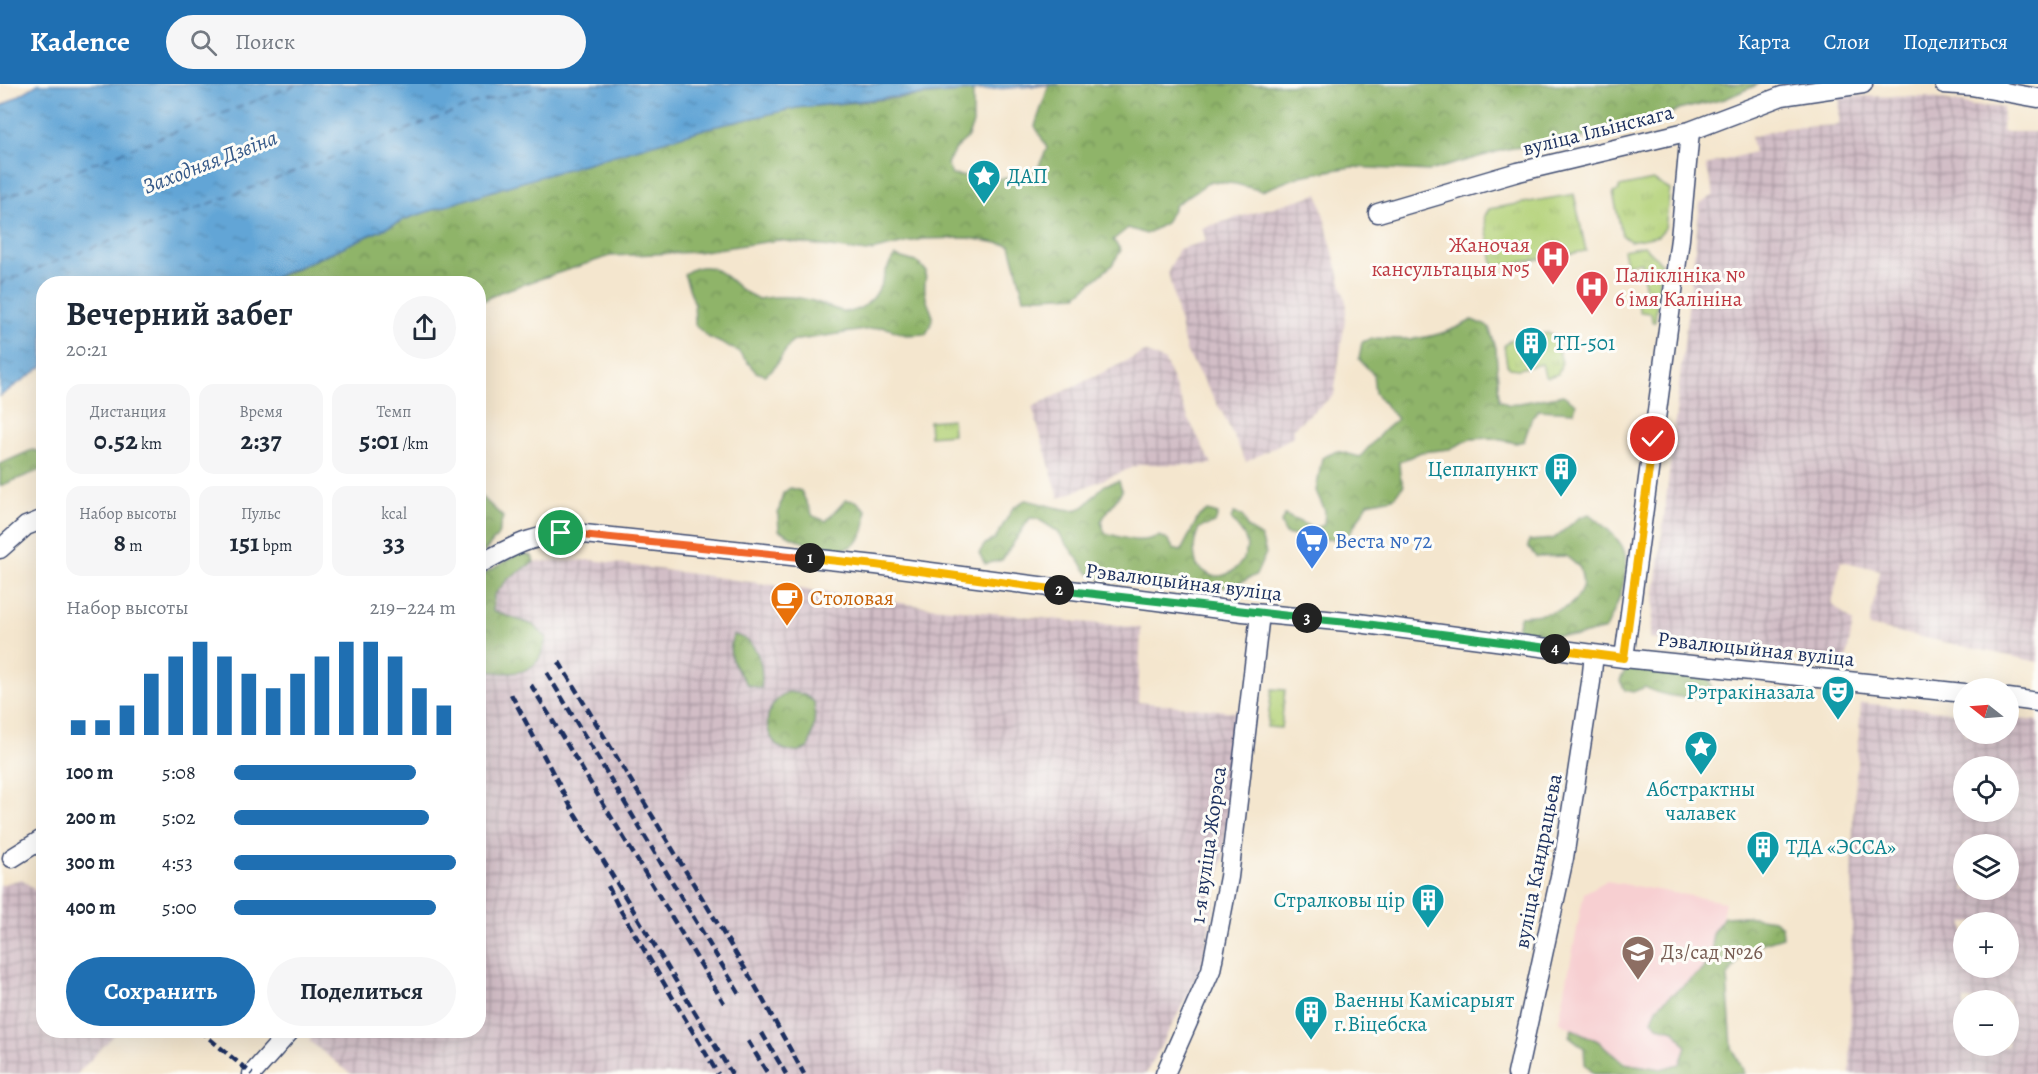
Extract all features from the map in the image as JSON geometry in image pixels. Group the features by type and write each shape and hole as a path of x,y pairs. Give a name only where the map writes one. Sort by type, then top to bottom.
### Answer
{"street":[{"name":"вуліца Ільінскага","path":"1378,213 1518,172 1690,131 1782,96 1863,84"},
{"path":"1944,84 1971,86 2038,98"},
{"path":"1624,658 1680,240 1690,131"},
{"path":"0,549 26,526 36,522"},
{"name":"Рэвалюцыйная вуліца","path":"486,561 513,545 541,536 561,533 584,534 876,565 1025,586 1260,614 1358,623 1624,658 1953,692"},
{"name":"1-я вуліца Жорэса","path":"1165,1074 1211,970 1229,877 1260,614"},
{"name":"вуліца Кандрацьева","path":"1517,1074 1564,858 1594,654"},
{"path":"2019,699 2038,702"},
{"path":"12,858 36,843"},
{"path":"252,1074 284,1038"}],"shaded area":[{"path":"1840,96 1927,97 1974,106 2003,107 2002,132 2038,132 2038,662 1869,626 1880,570 1841,561 1832,604 1853,622 1846,661 1650,639 1700,204 1714,195 1706,165 1754,152 1751,137 1784,128 1839,125"},
{"path":"1318,194 1347,306 1334,395 1293,428 1293,437 1246,462 1223,414 1186,351 1168,272 1179,249 1206,241 1202,228"},
{"path":"1145,352 1165,361 1189,420 1212,464 1141,464 1059,498 1032,407"},
{"path":"593,560 922,606 1141,628 1138,702 1237,712 1223,858 1202,964 1146,1074 351,1074 309,1041 311,1038 486,1038 486,592 532,562"},
{"path":"1861,703 1953,712 1953,744 2019,744 2019,719 2038,721 2038,1074 1850,1074 1853,818"},
{"path":"22,879 36,891 36,1038 111,1038 77,1074 0,1074 0,885"},
{"name":"Дз/сад №26","path":"1606,881 1725,902 1690,1074 1635,1067 1559,1021 1584,893"}],"green space":[{"path":"1759,84 1725,99 1678,110 1630,131 1507,149 1429,171 1351,167 1300,176 1262,191 1236,184 1211,181 1175,205 1166,223 1146,234 1128,228 1113,240 1121,250 1112,265 1077,295 1024,298 1010,245 968,238 922,239 867,252 779,240 697,252 610,256 500,292 486,299 486,276 280,276 408,218 508,186 708,128 796,108 973,91 973,124 967,138 955,149 947,164 952,175 989,179 1015,178 1038,168 1047,148 1035,126 1049,85"},
{"path":"1653,180 1670,190 1665,228 1658,236 1630,241 1622,235 1613,193 1619,191 1619,187"},
{"path":"1574,194 1586,251 1494,267 1484,217 1489,209"},
{"path":"1644,246 1661,263 1655,322 1652,322 1651,313 1640,312 1637,299 1647,297 1641,262 1626,264 1623,250"},
{"path":"895,256 919,263 926,271 925,292 932,320 926,334 906,335 884,327 792,341 773,369 765,375 756,372 738,351 708,337 695,325 694,302 684,274 692,269 707,267 720,272 740,289 758,299 800,298 836,310 850,312 864,306 872,299"},
{"path":"1472,320 1489,327 1496,348 1499,400 1509,405 1563,395 1576,404 1574,412 1538,410 1532,417 1524,441 1516,443 1491,438 1470,439 1450,449 1421,452 1399,462 1400,476 1404,485 1393,498 1368,503 1347,538 1318,540 1285,534 1281,522 1285,515 1313,528 1324,525 1325,511 1316,491 1322,458 1337,451 1360,457 1397,419 1375,393 1373,374 1359,359 1362,342 1379,338 1426,337 1450,331"},
{"path":"1548,333 1554,335 1562,362 1558,374 1545,376 1542,364 1518,369 1507,365 1504,346 1508,342 1524,335"},
{"path":"952,419 953,434 930,436 929,421"},
{"path":"32,450 36,451 36,472 0,486 0,464"},
{"path":"1119,481 1122,491 1101,521 1105,533 1138,540 1159,536 1168,540 1174,549 1181,551 1199,516 1208,511 1218,514 1215,523 1199,528 1194,552 1197,566 1213,576 1220,576 1234,570 1246,552 1245,538 1231,518 1234,513 1243,516 1247,527 1261,537 1266,553 1256,575 1230,587 1180,585 1164,579 1141,582 1103,580 1088,573 1057,531 1038,519 1030,518 1002,560 985,564 979,553 985,544 995,539 1013,508 1025,500 1061,509 1081,508 1105,485"},
{"path":"790,488 801,491 813,516 826,521 846,500 856,501 866,510 864,529 858,541 848,548 836,550 807,544 779,530 778,514 783,493"},
{"path":"486,501 503,517 498,535 486,550"},
{"path":"1589,514 1617,539 1626,562 1623,586 1606,629 1577,636 1536,634 1517,630 1520,616 1548,613 1565,608 1573,603 1583,585 1580,568 1566,556 1536,557 1528,547 1529,541 1553,539 1579,518"},
{"path":"520,553 532,556 534,562 508,579 494,595 493,611 533,625 547,638 535,664 522,671 486,671 486,572"},
{"path":"734,635 749,642 758,655 761,688 748,685 733,662 730,649"},
{"path":"1633,667 1709,678 1712,689 1710,697 1676,696 1659,693 1645,687 1633,692 1625,690 1620,681 1624,672"},
{"path":"1272,689 1285,690 1281,728 1267,727"},
{"path":"788,692 803,694 814,702 815,719 808,748 797,751 779,746 772,740 769,731 770,711 776,701"},
{"path":"1745,916 1774,920 1782,926 1783,937 1760,944 1741,956 1727,978 1732,1047 1745,1074 1594,1074 1585,1064 1584,1048 1569,1036 1572,1029 1598,1041 1624,1063 1661,1069 1680,1064 1686,1046 1674,1030 1658,1026 1652,1020 1658,1006 1702,970 1713,952 1712,933 1724,917"}],"water":[{"name":"Заходняя Дзвіна","path":"38,84 1059,84 894,97 796,108 708,128 508,186 408,218 278,276 36,276 36,371 0,396 0,107"}],"ferry route":[{"path":"0,199 299,84"},
{"path":"0,285 4,281 477,103 552,84"}],"railway":[{"path":"559,662 753,982 804,1074"},
{"path":"547,673 740,995"},
{"path":"531,685 724,1003"},
{"path":"511,694 571,807 732,1074"},
{"path":"608,886 718,1074"},
{"path":"762,1033 786,1074"},
{"path":"209,1038 252,1074"},
{"path":"748,1041 768,1074"}],"place":[{"name":"ДАП","path":"984,205"},
{"name":"Жаночая кансультацыя №5","path":"1553,286"},
{"name":"Паліклініка № 6 імя Калініна","path":"1592,316"},
{"name":"ТП-501","path":"1531,372"},
{"name":"Цеплапункт","path":"1561,498"},
{"name":"Веста № 72","path":"1312,570"},
{"name":"Столовая","path":"787,627"},
{"name":"Рэтракіназала","path":"1838,721"},
{"name":"Абстрактны чалавек","path":"1701,776"},
{"name":"ТДА «ЭССА»","path":"1763,876"},
{"name":"Стралковы цір","path":"1428,929"},
{"name":"Дз/сад №26","path":"1638,981"},
{"name":"Ваенны Камісарыят г.Віцебска","path":"1311,1041"}],"route":[{"path":"561,533 876,565 1025,586 1358,623 1624,658 1653,439"}]}
